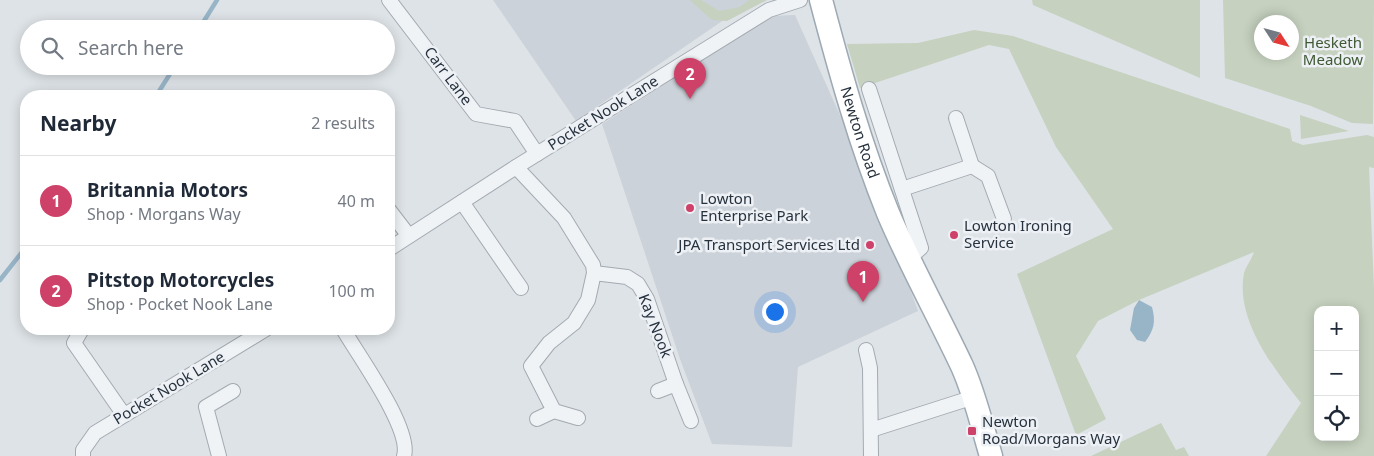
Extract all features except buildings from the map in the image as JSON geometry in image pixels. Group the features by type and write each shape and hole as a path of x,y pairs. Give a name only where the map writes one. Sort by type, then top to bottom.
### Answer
{"main road":[{"name":"Newton Road","path":"821,0 838,64 887,210 908,259 962,367 974,397 991,456"}],"street":[{"name":"Carr Lane","path":"389,0 476,114 515,121 537,154"},
{"name":"Pocket Nook Lane","path":"395,246 516,167 769,10 800,0"},
{"name":"Newton Road","path":"868,89 921,248 908,259"},
{"path":"956,118 972,166 988,176 1004,219"},
{"path":"902,189 972,166"},
{"path":"516,167 564,218 593,265 594,273 588,300 574,324 549,343 531,366 554,411"},
{"path":"462,202 521,288"},
{"path":"395,218 409,236"},
{"name":"Kay Nook","path":"594,273 627,277 638,284 647,299 676,384 691,421"},
{"path":"79,335 74,343 124,415"},
{"name":"Pocket Nook Lane","path":"83,456 83,450 95,433 256,335"},
{"path":"347,335 399,422 406,442 404,456"},
{"path":"866,350 870,368 871,456"},
{"path":"658,391 676,384"},
{"path":"219,456 206,407 233,391"},
{"path":"871,430 974,397"},
{"path":"537,419 554,411 578,418"}],"shaded area":[{"path":"493,0 753,0 576,121"},
{"path":"795,15 875,193 918,311 798,367 792,447 712,444 680,359 602,124 772,16"}],"green space":[{"path":"690,0 701,0 719,11 740,7 749,0 767,0 727,21 712,20"},
{"path":"1032,0 1200,0 1200,78 1033,5"},
{"name":"Hesketh Meadow","path":"1223,0 1374,0 1373,124 1352,123 1311,106 1225,78"},
{"path":"974,30 1013,36 1290,129 1292,141 1303,145 1367,135 1374,137 1374,168 1369,167 1374,289 1374,456 1266,456 1301,403 1269,359 1251,325 1245,308 1244,273 1254,252 1139,300 1098,321 1076,356 1106,419 1076,435 1017,274 1113,229 1056,147 1009,49 989,45 860,88 847,44 918,43"},
{"path":"1300,115 1349,131 1301,139"},
{"path":"1161,423 1176,450 1184,447 1189,456 1091,456"}],"water":[{"path":"1139,300 1152,307 1153,312 1153,326 1145,342 1137,340 1130,330 1134,308"}],"waterway":[{"path":"205,20 217,0"},
{"path":"160,90 169,75"},
{"path":"0,280 20,255"}],"place":[{"name":"Pitstop Motorcycles","path":"690,99"},
{"name":"Lowton Enterprise Park","path":"690,208"},
{"name":"Lowton Ironing Service","path":"954,235"},
{"name":"JPA Transport Services Ltd","path":"870,245"},
{"name":"Britannia Motors","path":"863,302"},
{"name":"Newton Road/Morgans Way","path":"972,431"}]}
